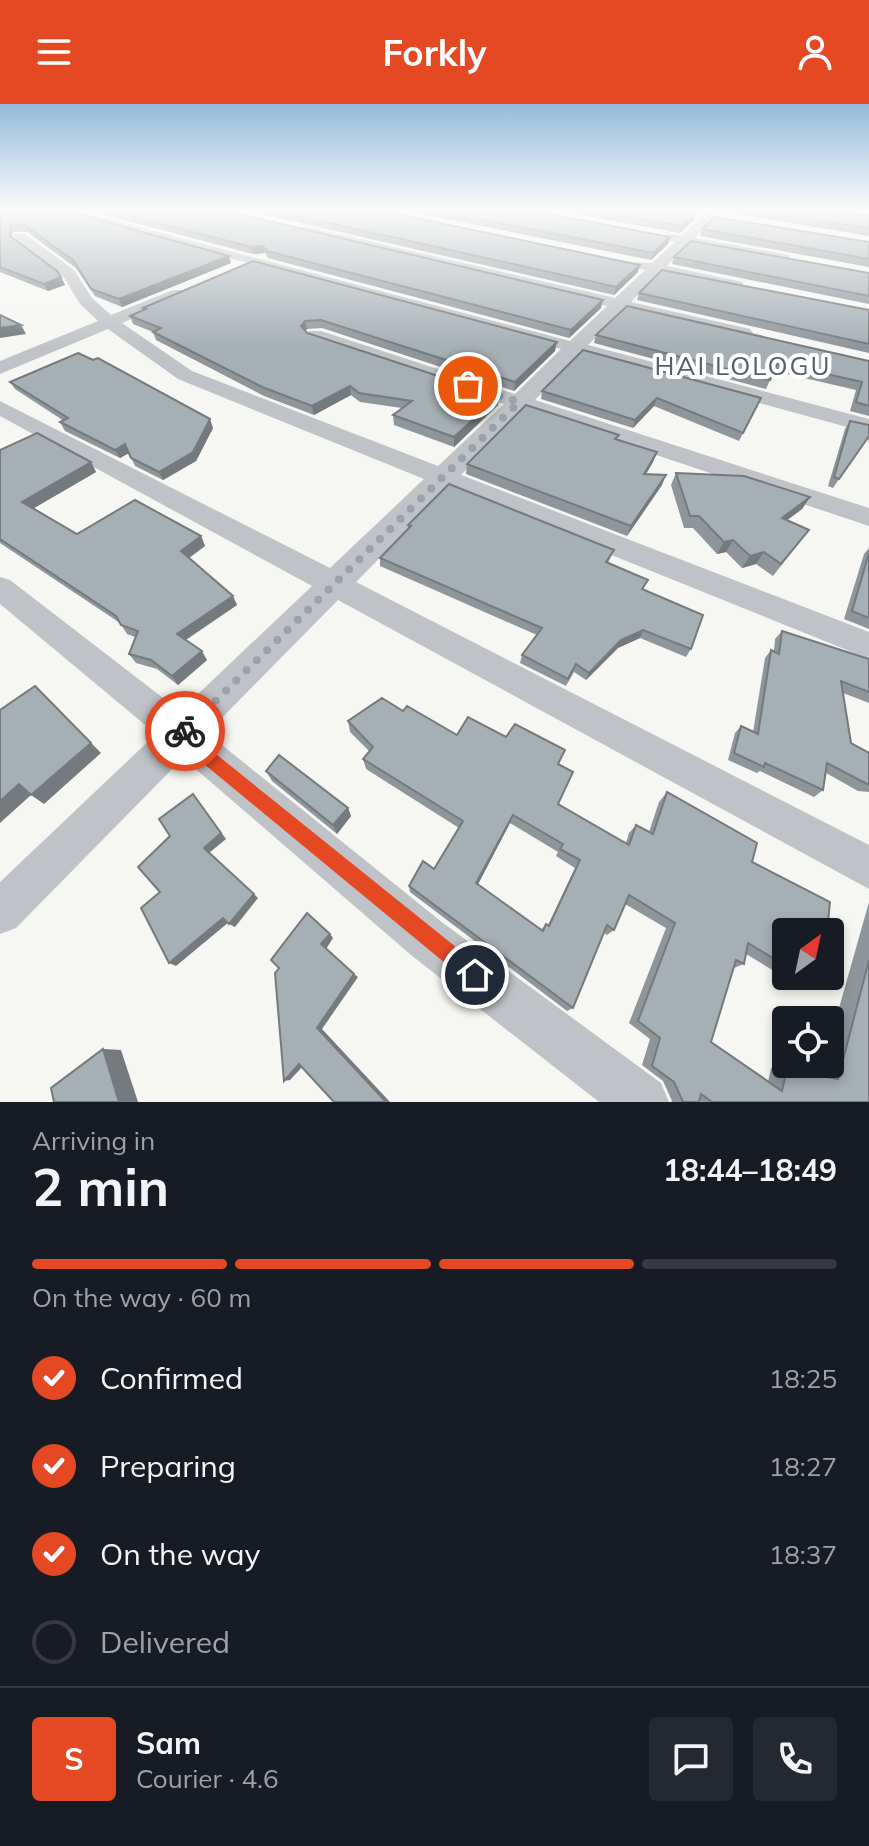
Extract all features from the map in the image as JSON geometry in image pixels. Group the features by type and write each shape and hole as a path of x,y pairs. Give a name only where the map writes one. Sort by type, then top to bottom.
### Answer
{"street":[{"path":"44,255 69,273 86,301 109,322 185,375 869,646"},
{"path":"230,255 869,426"},
{"path":"228,272 269,255"},
{"path":"409,255 766,338"},
{"path":"0,912 576,347 620,303 642,266 660,255"},
{"path":"764,255 805,262"},
{"path":"642,266 747,287"},
{"path":"0,368 189,289"},
{"path":"315,335 869,517"},
{"path":"0,407 869,868"},
{"path":"0,588 83,652 427,939 642,1102"}],"building":[{"path":"0,255 35,255 61,277 44,284 0,267"},
{"path":"65,255 229,256 119,299 91,289 73,260"},
{"path":"281,255 411,255 603,300 571,330"},
{"path":"471,255 590,255 640,265 616,287"},
{"path":"767,255 869,273 869,296 674,257"},
{"path":"844,255 869,255 869,259"},
{"path":"253,261 557,342 515,382 321,320 305,321 301,326 307,333 499,396 454,437 393,415 412,401 359,393 350,386 312,406 262,387 153,332 161,328 130,316"},
{"path":"662,270 869,310 869,344 639,293"},
{"path":"627,306 869,361 869,406 856,402 862,382 778,363 770,380 596,335"},
{"path":"0,315 21,325 0,328"},
{"path":"583,350 761,398 743,433 657,398 635,420 542,391"},
{"path":"78,353 93,360 98,358 210,419 193,452 159,472 131,458 125,444 115,450 60,422 68,418 10,382"},
{"path":"526,405 619,435 615,439 657,452 644,474 666,475 631,526 467,464"},
{"path":"850,421 869,425 869,436 839,479 834,477"},
{"path":"37,433 91,462 22,502 77,534 135,500 201,536 181,551 233,596 177,634 202,651 172,676 151,660 129,654 138,631 121,625 116,616 0,539 0,450"},
{"path":"676,473 744,476 810,497 782,518 809,530 781,564 764,552 750,556 733,540 724,542 699,516 690,516"},
{"path":"449,484 614,550 606,562 648,580 642,589 703,615 691,649 643,630 621,640 589,673 576,664 568,679 522,655 542,628 380,558"},
{"path":"869,553 869,618 852,611"},
{"path":"782,631 869,659 869,692 841,681 851,743 869,753 869,785 827,763 823,790 765,763 764,767 734,753 741,726 758,734 771,650 779,654"},
{"path":"35,686 91,743 31,795 19,784 0,801 0,710"},
{"path":"382,698 403,711 407,706 457,735 468,717 506,737 515,724 565,750 558,764 573,772 558,804 629,845 636,825 653,834 667,792 757,843 752,862 830,902 828,918 772,918 772,958 748,943 744,964 736,960 711,1042 782,1091 785,1078 844,1078 844,1056 869,960 869,1102 712,1102 701,1094 699,1102 683,1102 674,1082 652,1066 660,1038 638,1021 675,923 629,895 614,930 607,925 573,1008 409,886 423,861 434,869 463,821 363,759 373,747 348,721","holes":["513,815 563,844 560,849 580,860 549,926 546,924 543,931 476,883"]},
{"path":"279,755 348,808 333,825 266,771"},
{"path":"193,794 221,833 204,848 254,894 229,924 223,918 169,963 141,908 160,892 138,867 170,836 159,819"},
{"path":"307,913 330,934 321,944 354,974 317,1028 386,1102 334,1102 299,1064 284,1081 275,973 279,968 271,960"},
{"path":"103,1049 119,1102 54,1102 51,1088"}],"way so far":[{"path":"185,731 519,402 468,386"}],"district":[{"name":"HAI LOLOGU","path":"743,365"}],"route":[{"path":"185,731 181,735 427,939 475,975"}]}
